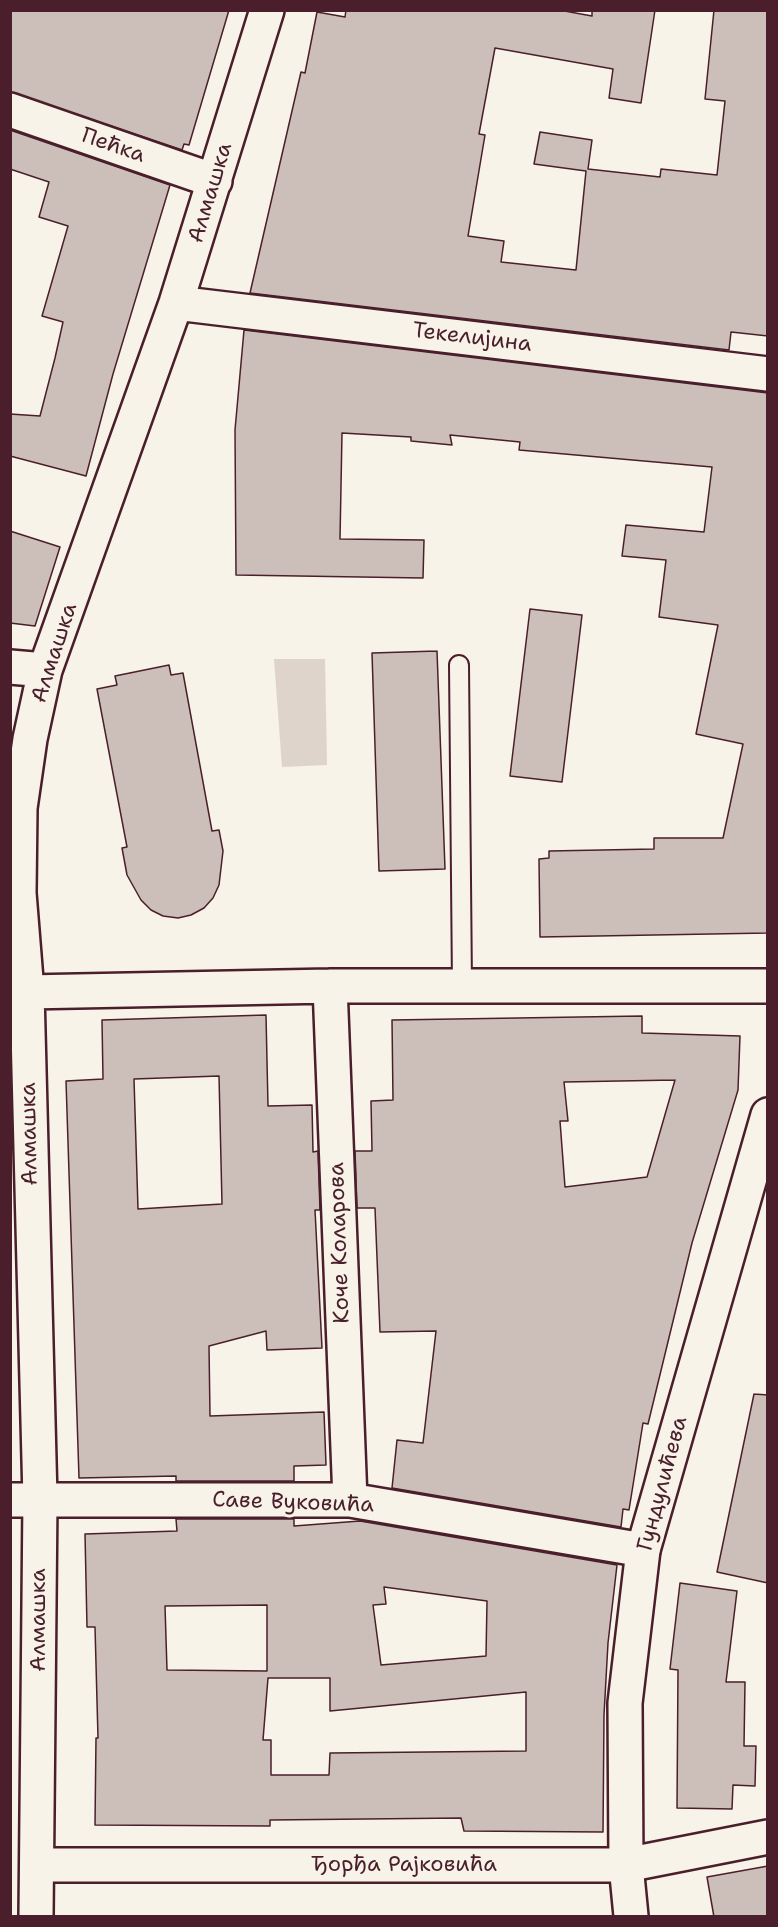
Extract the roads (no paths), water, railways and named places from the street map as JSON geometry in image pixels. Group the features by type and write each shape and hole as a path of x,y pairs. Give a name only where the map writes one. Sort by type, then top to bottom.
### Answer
{"street":[{"name":"Алмашка","path":"36,1917 38,1865 25,1500 27,992 19,892 20,808 30,739 45,670 176,303 267,10"},
{"name":"Пећка","path":"10,110 215,181"},
{"name":"Текелијина","path":"176,303 768,374"},
{"path":"10,667 45,670"},
{"path":"27,992 330,986 768,986"},
{"name":"Коче Коларова","path":"330,986 350,1500"},
{"name":"Гундулићева","path":"631,1917 626,1865 625,1703 643,1550 768,1115"},
{"name":"Саве Вуковића","path":"25,1500 350,1500 643,1550"},
{"name":"Ђорђа Рајковића","path":"38,1865 626,1865 768,1837"}],"lane":[{"path":"459,665 462,986"}]}
